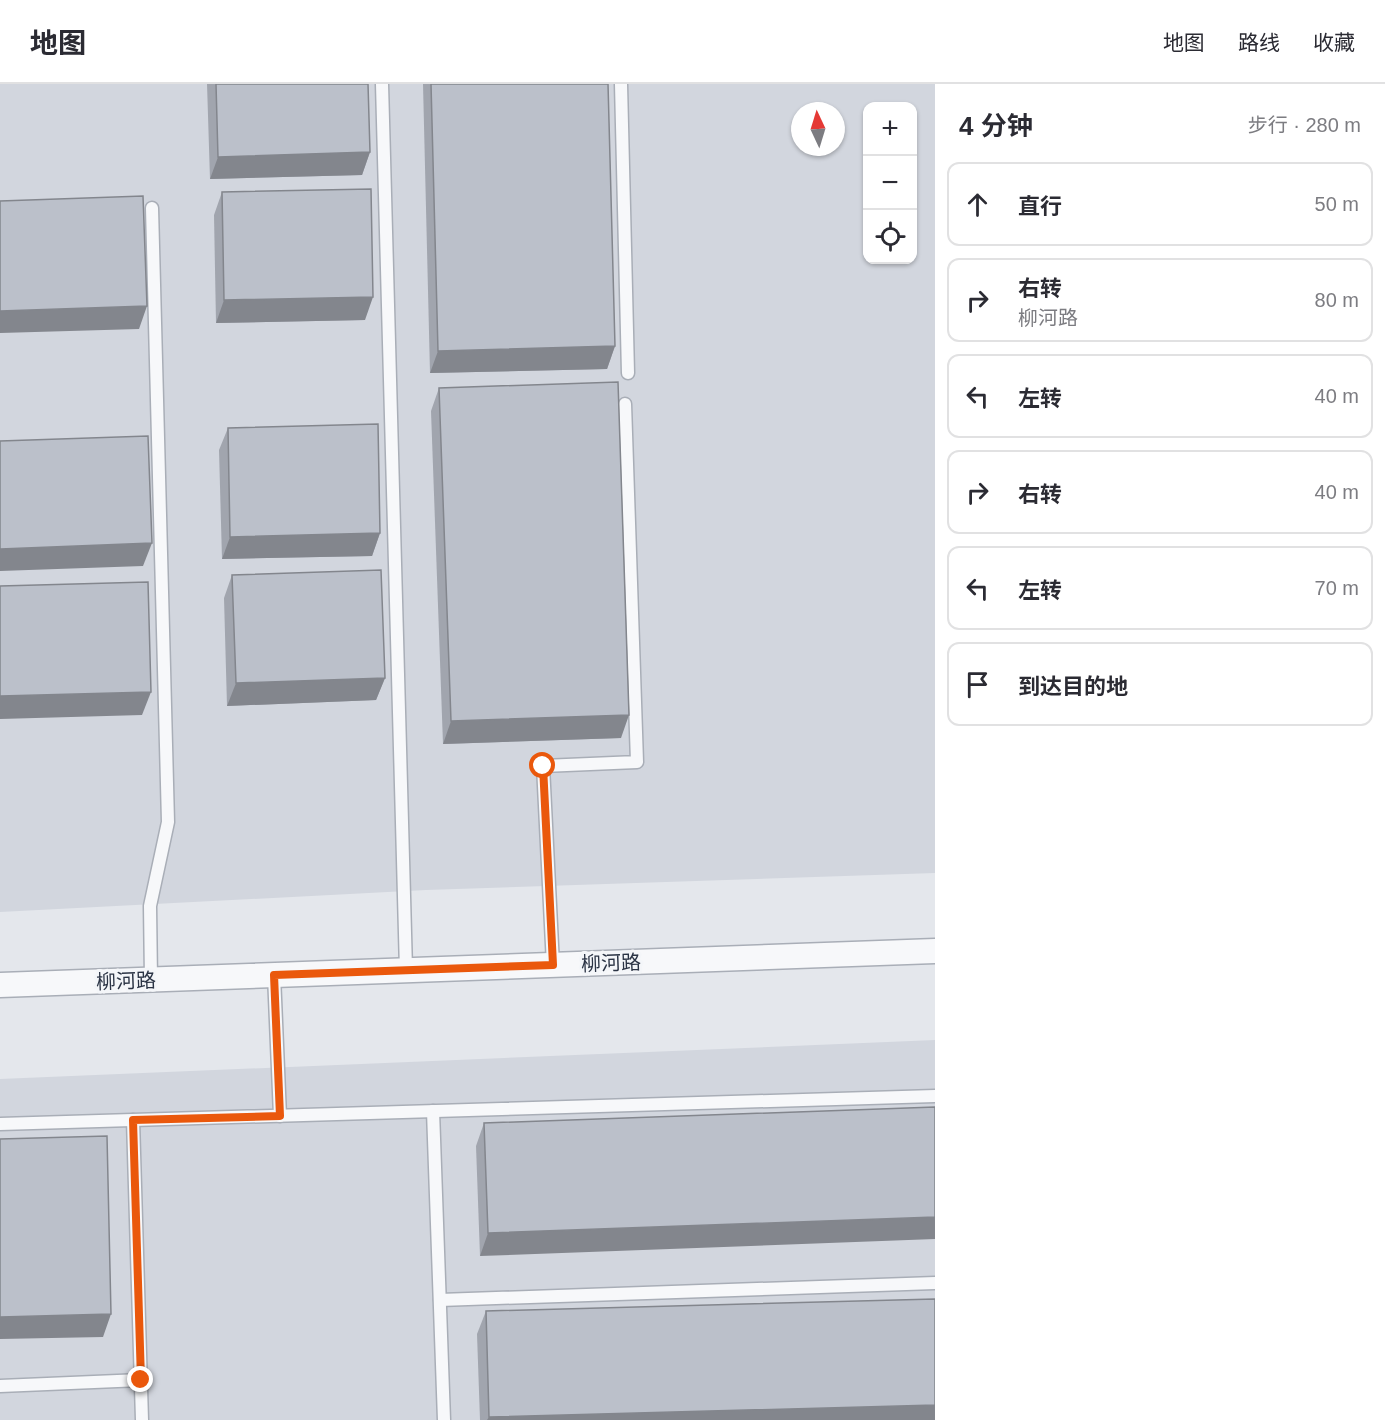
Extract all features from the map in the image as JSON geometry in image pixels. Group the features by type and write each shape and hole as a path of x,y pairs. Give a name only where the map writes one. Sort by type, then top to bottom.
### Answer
{"street":[{"name":"柳河路","path":"0,986 935,951"}],"lane":[{"path":"382,84 406,970"},
{"path":"621,84 628,373"},
{"path":"151,980 150,906 168,822 152,207"},
{"path":"553,965 543,766 637,762 625,404"},
{"path":"274,975 280,1116"},
{"path":"0,1124 935,1096"},
{"path":"433,1111 444,1420"},
{"path":"133,1120 142,1420"},
{"path":"440,1300 935,1283"},
{"path":"0,1386 141,1380"}],"shaded area":[{"path":"0,84 935,84 935,873 426,890 0,912"},
{"path":"935,1040 935,1420 0,1420 0,1079"}],"building":[{"path":"216,84 368,84 370,152 218,157"},
{"path":"431,84 608,84 615,346 438,351"},
{"path":"371,189 373,297 224,300 222,192"},
{"path":"143,196 147,306 0,311 0,201"},
{"path":"618,382 629,715 451,721 439,388"},
{"path":"378,424 380,533 230,537 228,428"},
{"path":"148,436 152,543 0,549 0,441"},
{"path":"381,570 385,678 236,683 232,575"},
{"path":"148,582 151,692 0,696 0,586"},
{"path":"935,1107 935,1217 488,1233 484,1123"},
{"path":"107,1136 111,1314 0,1317 0,1139"},
{"path":"935,1299 935,1405 489,1417 486,1311"}],"route":[{"path":"141,1380 133,1120 280,1116 274,975 553,965 543,766"}]}
